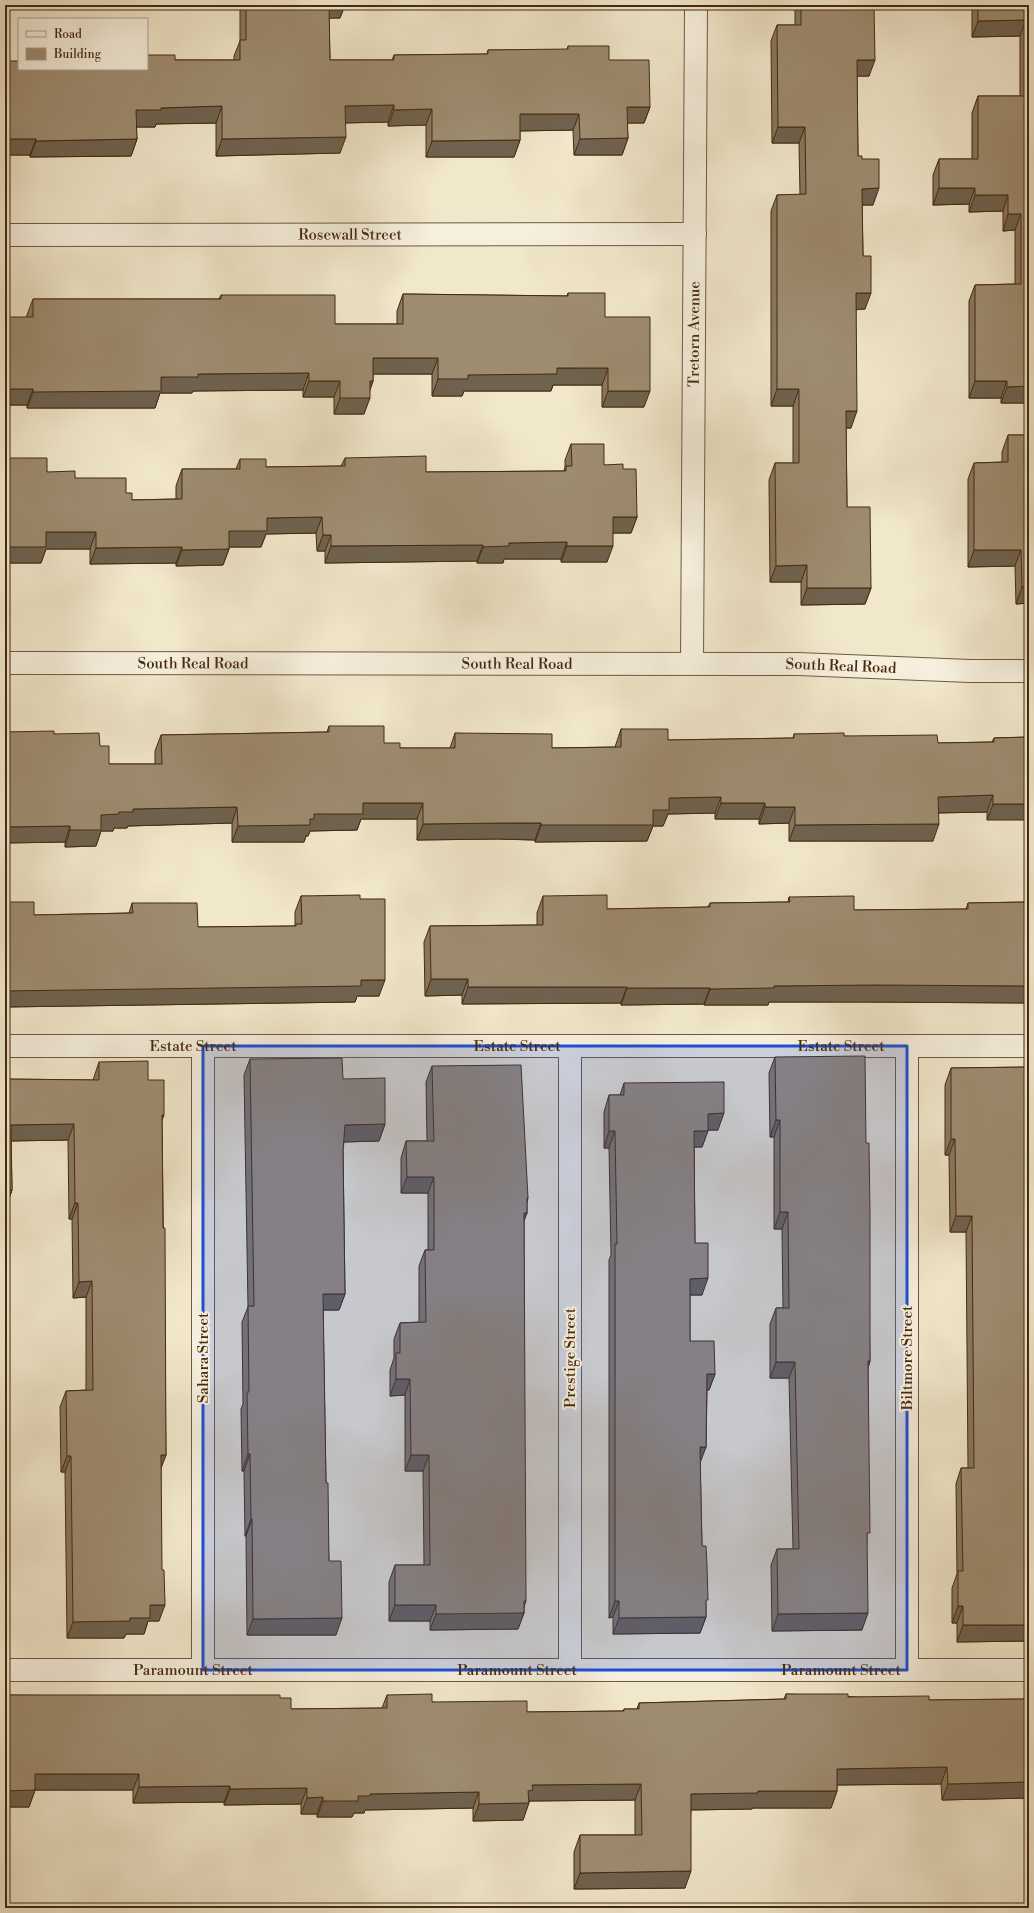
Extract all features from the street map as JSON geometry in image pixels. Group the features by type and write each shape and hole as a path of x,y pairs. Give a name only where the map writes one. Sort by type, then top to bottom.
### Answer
{"street":[{"name":"Tretorn Avenue","path":"692,663 696,5"},
{"name":"Rosewall Street","path":"5,235 695,234"},
{"name":"South Real Road","path":"5,663 692,663 798,664 970,670 1029,670"},
{"name":"Estate Street","path":"5,1046 1029,1046"},
{"name":"Sahara Street","path":"203,1046 203,1670"},
{"name":"Prestige Street","path":"570,1046 570,1670"},
{"name":"Biltmore Street","path":"907,1046 907,1670"},
{"name":"Paramount Street","path":"5,1670 1029,1670"}],"highlighted area":[{"path":"203,1046 907,1046 907,1670 203,1670"}],"building":[{"path":"246,5 329,5 330,60 394,60 394,55 488,54 488,50 568,49 568,46 609,46 609,60 649,60 650,107 627,107 628,138 580,139 579,114 520,114 520,140 432,141 432,109 394,110 394,105 345,106 346,137 222,139 222,106 136,110 137,139 36,141 36,139 5,139 5,61 18,61 18,70 148,70 148,55 175,55 175,60 240,60 240,40 246,40"},
{"path":"801,5 874,5 875,60 857,60 858,156 862,156 862,159 879,159 879,188 862,189 863,256 871,256 871,293 856,293 857,411 846,411 847,507 870,507 871,588 807,588 807,565 776,566 775,463 799,463 799,389 777,389 777,195 806,194 805,127 778,127 777,25 801,25"},
{"path":"978,5 1029,5 1029,386 1007,387 1007,381 975,381 975,285 1021,284 1021,214 1008,214 1008,195 975,195 975,188 939,188 939,159 978,159 978,96 1027,96 1026,20 978,21"},
{"path":"568,293 605,293 605,317 650,317 650,391 608,391 608,368 557,368 557,374 468,375 468,379 438,379 438,358 373,358 373,381 370,381 370,398 340,398 340,381 309,381 309,373 198,374 198,377 161,377 161,391 33,392 33,389 5,389 5,317 33,317 33,299 221,299 221,295 335,295 335,324 403,324 403,294 568,296"},
{"path":"1008,435 1029,435 1029,587 1022,587 1021,550 974,550 974,463 1008,462"},
{"path":"571,444 604,444 604,465 623,464 623,469 636,469 637,517 613,517 613,546 567,546 567,542 509,543 509,546 483,547 483,545 331,546 331,535 323,535 322,517 267,518 267,531 229,531 229,549 182,550 182,547 96,548 96,532 46,532 46,547 5,547 5,458 47,458 47,472 75,471 75,478 126,478 126,493 132,493 132,500 182,499 182,469 240,469 240,459 266,459 266,467 345,466 345,458 426,456 426,472 566,471 566,466 572,466"},
{"path":"329,726 384,726 384,743 400,743 400,748 455,748 455,733 552,734 552,748 621,747 621,729 668,729 668,740 794,738 794,734 844,733 844,736 937,735 938,743 994,742 994,738 1029,737 1029,804 993,804 993,795 938,797 939,824 795,825 795,807 765,807 765,803 721,803 721,797 669,798 669,810 653,810 653,825 541,825 541,823 423,824 423,803 363,803 363,814 314,814 314,819 310,819 310,825 238,826 237,807 133,809 133,812 119,812 119,814 101,815 101,830 70,830 70,826 5,827 5,732 54,731 54,734 99,733 100,746 109,746 109,764 162,764 161,735 329,732"},
{"path":"360,895 360,899 385,899 385,980 361,980 361,986 5,991 5,902 34,902 34,915 133,913 132,903 197,903 198,927 296,926 296,924 302,924 301,896"},
{"path":"607,895 607,909 710,907 710,903 790,902 789,897 854,896 854,910 968,909 968,903 1029,902 1029,986 873,985 774,986 774,988 710,989 627,987 468,987 468,979 431,979 430,926 543,925 543,896"},
{"path":"865,1056 866,1143 869,1143 870,1212 870,1361 868,1361 870,1533 867,1533 868,1613 778,1614 777,1549 799,1549 795,1362 776,1362 776,1308 789,1308 788,1212 780,1212 780,1120 776,1120 775,1057"},
{"path":"342,1058 343,1079 385,1078 385,1124 345,1125 343,1150 345,1294 323,1294 326,1483 328,1483 329,1561 341,1561 342,1618 253,1619 252,1519 250,1454 248,1454 247,1392 249,1392 248,1306 254,1306 250,1059"},
{"path":"148,1061 148,1080 164,1080 164,1115 162,1115 163,1228 165,1228 166,1455 161,1455 162,1570 164,1570 165,1605 150,1605 150,1618 130,1618 130,1621 73,1622 71,1456 67,1456 66,1391 93,1390 92,1281 79,1282 78,1203 75,1203 74,1124 11,1125 12,1190 5,1191 5,1079 99,1080 99,1062"},
{"path":"521,1065 528,1198 527,1213 524,1213 526,1601 524,1601 524,1613 436,1614 436,1605 395,1605 395,1565 430,1565 429,1455 411,1455 410,1379 396,1379 396,1353 400,1353 400,1323 426,1322 425,1250 434,1250 434,1177 407,1177 406,1141 434,1141 432,1066"},
{"path":"1029,1067 1029,1625 963,1625 963,1606 958,1606 958,1571 963,1571 961,1468 974,1468 972,1216 956,1216 955,1139 951,1139 951,1068"},
{"path":"724,1082 724,1113 708,1114 708,1131 694,1131 695,1243 708,1243 708,1278 690,1279 690,1341 714,1341 715,1374 707,1374 706,1447 700,1447 702,1546 706,1546 707,1565 708,1600 706,1600 706,1617 619,1618 619,1601 615,1601 615,1244 617,1244 615,1131 609,1131 609,1095 624,1095 624,1083"},
{"path":"5,1245 6,1279 5,1279"},
{"path":"432,1694 432,1702 527,1701 527,1712 624,1711 624,1709 639,1709 639,1703 786,1699 786,1694 848,1694 848,1697 929,1696 929,1700 1028,1699 1029,1695 1029,1782 948,1784 947,1767 837,1769 837,1791 758,1791 758,1793 691,1794 691,1871 580,1873 580,1835 642,1835 641,1784 532,1785 533,1790 528,1791 529,1803 479,1804 479,1792 370,1794 370,1796 358,1796 358,1801 323,1801 323,1797 307,1798 307,1788 230,1789 230,1786 139,1787 139,1774 35,1774 35,1790 5,1791 5,1695 280,1695 280,1698 291,1698 291,1709 387,1708 387,1695"},
{"path":"897,1906 948,1906 948,1908 897,1908"}]}
